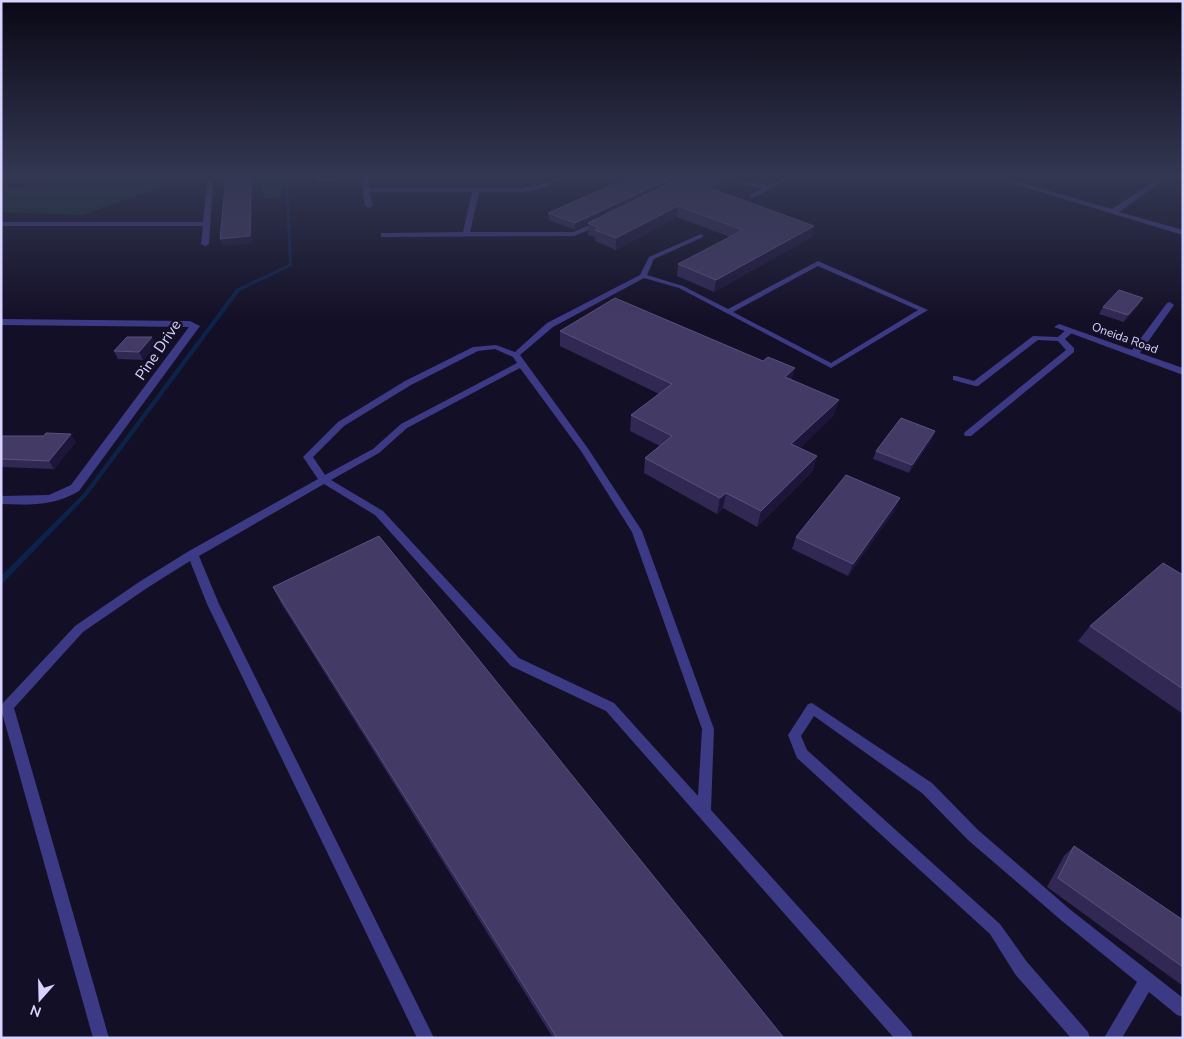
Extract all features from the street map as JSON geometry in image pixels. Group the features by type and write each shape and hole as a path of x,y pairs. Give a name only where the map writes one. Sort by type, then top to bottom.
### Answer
{"street":[{"path":"466,234 468,223"},
{"path":"384,235 574,234 589,230 601,223"},
{"path":"1151,223 1183,233"},
{"path":"1,224 205,224 205,244"},
{"path":"1134,354 1170,305"},
{"name":"Pine Drive","path":"1,322 190,324 195,326 75,488 66,495 47,500 1,500"},
{"name":"Oneida Road","path":"1059,327 1183,372"}],"lane":[{"path":"101,1038 7,707 79,629 143,584 376,451 404,426 518,360 550,325 643,276 651,258 701,236"},
{"path":"643,276 681,287 728,312 831,366 924,310 818,263 728,312"},
{"path":"956,378 975,384 1036,338 1060,339 1070,331"},
{"path":"968,434 1071,350 1060,339"},
{"path":"704,812 708,729 636,531 584,449 518,360 496,347 476,349 408,383 341,424 308,457 324,480 379,513 515,662 610,707 905,1038"},
{"path":"193,554 213,604 426,1038"},
{"path":"1082,1038 1022,968 995,929 802,754 794,735 812,708 927,788 973,835 1066,916 1183,1009"},
{"path":"1112,1038 1146,980"}],"building":[{"path":"221,223 250,223 250,236 220,239"},
{"path":"589,223 644,223 616,238 595,230 599,228"},
{"path":"725,223 807,223 814,226 716,280 678,264 743,230"},
{"path":"1119,290 1143,298 1128,315 1103,307"},
{"path":"615,298 763,361 768,357 795,368 785,377 839,400 791,444 817,456 761,511 726,493 720,498 645,458 672,436 631,415 672,384 560,331"},
{"path":"127,337 152,337 139,352 114,351"},
{"path":"901,418 935,431 912,465 876,451"},
{"path":"46,433 71,434 49,461 1,459 1,436 44,436"},
{"path":"846,475 900,498 853,564 796,537"},
{"path":"379,536 784,1038 557,1038 273,587"},
{"path":"1163,563 1183,575 1183,689 1090,626"},
{"path":"1074,846 1183,920 1183,967 1058,878"}],"waterway":[{"path":"1,581 85,495 238,290 291,265 289,223"}]}
